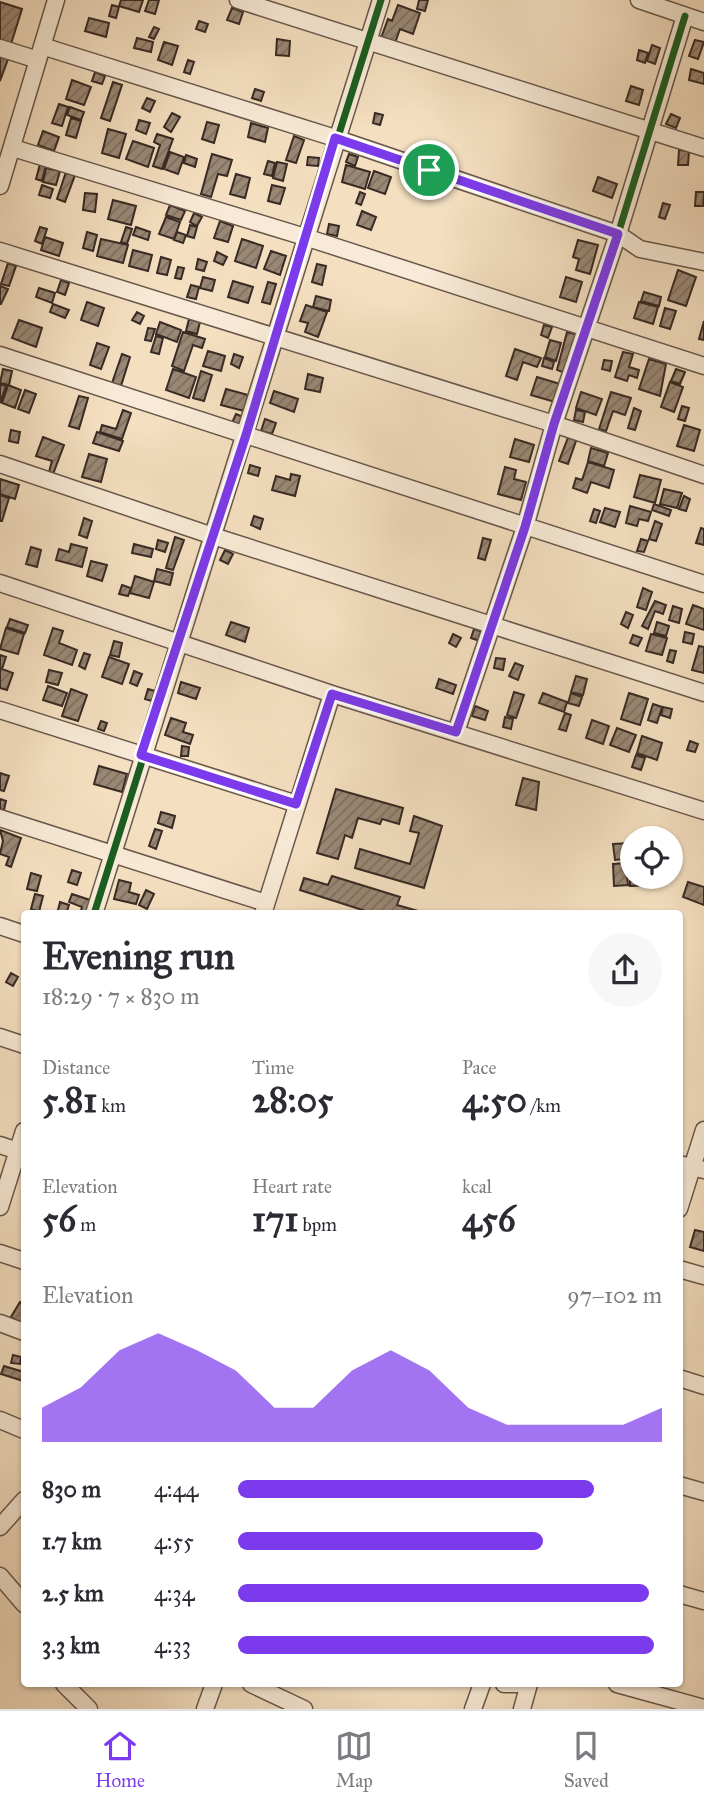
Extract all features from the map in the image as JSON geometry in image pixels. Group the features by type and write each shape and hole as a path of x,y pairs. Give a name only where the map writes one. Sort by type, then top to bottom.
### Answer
{"street":[{"path":"0,186 56,0"},
{"path":"238,0 366,43 704,148"},
{"path":"95,910 141,755 246,435 335,138 381,0"},
{"path":"641,0 704,22"},
{"path":"456,732 490,624 525,527 554,424 618,234 685,16"},
{"path":"0,48 40,53 335,138 618,234 640,249 704,262"},
{"path":"0,128 15,140 704,366"},
{"path":"0,251 554,424 704,475"},
{"path":"0,355 704,584"},
{"path":"0,464 213,536 704,693"},
{"path":"0,583 332,694 704,811"},
{"path":"0,818 264,908 332,694"},
{"path":"0,710 296,804"},
{"path":"0,926 21,933"},
{"path":"0,1037 21,1044"},
{"path":"683,1196 704,1130"},
{"path":"0,1145 21,1152 0,1207"},
{"path":"0,1253 21,1260"},
{"path":"683,1270 704,1276"},
{"path":"0,1323 21,1331"},
{"path":"683,1379 704,1386"},
{"path":"0,1420 21,1429"},
{"path":"683,1486 704,1492"},
{"path":"0,1527 21,1503"},
{"path":"0,1576 21,1600"},
{"path":"683,1595 704,1601"},
{"path":"67,1687 89,1709"},
{"path":"205,1709 213,1687"},
{"path":"257,1687 304,1709"},
{"path":"473,1709 481,1687"},
{"path":"522,1709 526,1687"},
{"path":"628,1687 704,1708"}],"building":[{"path":"121,0 143,0 139,12 119,6"},
{"path":"149,0 159,0 155,14 145,11"},
{"path":"419,0 428,0 425,11 417,9"},
{"path":"0,2 22,9 11,44 0,40"},
{"path":"112,5 119,7 116,18 109,16"},
{"path":"398,5 420,13 413,34 400,29 395,43 381,38 388,19 392,21"},
{"path":"232,8 243,12 239,24 227,20"},
{"path":"89,18 109,23 106,37 85,31"},
{"path":"199,21 208,24 205,32 196,29"},
{"path":"154,27 159,29 154,39 149,37"},
{"path":"137,38 153,42 151,52 134,48"},
{"path":"277,39 290,41 289,56 276,55"},
{"path":"695,40 704,42 698,59 689,56"},
{"path":"164,42 178,46 172,65 158,60"},
{"path":"652,45 660,48 655,64 647,61"},
{"path":"639,50 648,53 645,63 637,60"},
{"path":"0,56 8,59 0,81"},
{"path":"188,60 194,62 190,74 184,72"},
{"path":"691,69 704,73 704,84 689,80"},
{"path":"95,72 105,76 102,84 92,81"},
{"path":"72,80 91,87 84,105 66,99"},
{"path":"113,82 122,85 110,121 101,118"},
{"path":"631,86 643,90 639,105 626,101"},
{"path":"255,89 264,92 261,101 252,98"},
{"path":"147,98 155,101 150,112 142,108"},
{"path":"59,104 68,107 62,126 52,123"},
{"path":"70,107 84,112 81,120 67,115"},
{"path":"172,113 180,117 171,132 164,127"},
{"path":"375,113 383,115 380,125 373,123"},
{"path":"671,114 680,118 676,128 666,124"},
{"path":"71,118 81,121 76,138 66,135"},
{"path":"139,120 150,123 146,134 136,130"},
{"path":"207,122 219,125 214,143 202,139"},
{"path":"251,123 268,128 265,142 248,137"},
{"path":"108,129 126,134 119,158 102,153"},
{"path":"43,131 59,137 54,151 38,145"},
{"path":"157,134 173,139 162,169 153,166 160,145 154,142"},
{"path":"294,136 304,140 296,163 286,160"},
{"path":"133,141 154,148 148,167 126,159"},
{"path":"679,150 689,151 688,165 678,165"},
{"path":"170,152 184,157 178,174 164,169"},
{"path":"212,154 232,160 227,176 218,174 211,197 201,194"},
{"path":"349,154 358,157 355,166 346,162"},
{"path":"186,155 197,159 195,167 184,163"},
{"path":"308,157 319,158 318,166 307,165"},
{"path":"268,161 275,163 272,176 264,174"},
{"path":"277,162 287,164 283,181 273,178"},
{"path":"40,164 46,165 42,181 36,179"},
{"path":"346,165 370,172 365,189 342,182"},
{"path":"46,168 60,171 56,185 43,182"},
{"path":"374,171 391,177 385,194 368,188"},
{"path":"66,172 75,175 65,202 57,199"},
{"path":"236,174 250,178 245,198 230,194"},
{"path":"598,177 617,184 612,198 593,191"},
{"path":"42,185 53,189 50,198 39,195"},
{"path":"272,185 285,188 280,204 268,201"},
{"path":"360,192 365,194 361,205 356,203"},
{"path":"696,192 704,192 703,206 695,206"},
{"path":"85,193 97,194 95,212 83,210"},
{"path":"113,200 136,206 131,225 108,219"},
{"path":"663,203 670,205 665,219 659,217"},
{"path":"170,205 185,211 181,220 166,215"},
{"path":"362,211 376,217 371,230 357,225"},
{"path":"194,213 202,217 197,226 190,222"},
{"path":"166,217 180,222 174,239 159,234"},
{"path":"220,221 233,226 228,242 214,238"},
{"path":"329,224 339,226 337,236 327,234"},
{"path":"190,225 197,227 194,238 187,236"},
{"path":"40,227 47,229 42,244 35,241"},
{"path":"126,227 132,229 127,244 121,242"},
{"path":"136,227 150,232 148,240 133,235"},
{"path":"87,232 97,235 93,251 83,248"},
{"path":"177,232 186,235 183,243 174,240"},
{"path":"45,237 63,243 59,256 41,250"},
{"path":"101,239 128,245 123,263 97,256"},
{"path":"242,239 263,246 256,268 235,261"},
{"path":"578,240 598,245 590,274 576,270 579,259 573,257"},
{"path":"133,250 152,255 148,271 129,266"},
{"path":"271,251 286,256 280,275 264,269"},
{"path":"217,252 227,257 223,265 214,261"},
{"path":"161,257 171,260 167,275 157,273"},
{"path":"198,259 207,262 204,271 196,269"},
{"path":"8,263 16,266 9,286 1,284"},
{"path":"317,264 326,266 322,285 312,282"},
{"path":"178,267 184,268 181,279 175,278"},
{"path":"678,270 696,277 686,306 668,300"},
{"path":"203,277 215,280 212,291 200,288"},
{"path":"566,277 582,282 576,302 560,297"},
{"path":"61,280 69,283 65,295 57,292"},
{"path":"233,281 253,287 248,303 228,297"},
{"path":"268,282 276,284 270,304 262,302"},
{"path":"191,285 199,287 196,299 187,297"},
{"path":"0,286 8,289 1,304 0,304"},
{"path":"39,288 55,293 52,303 36,297"},
{"path":"644,292 661,297 659,306 641,301"},
{"path":"316,296 331,300 329,311 313,307"},
{"path":"87,302 104,308 98,326 81,320"},
{"path":"639,302 658,307 653,324 634,318"},
{"path":"53,304 69,310 65,318 50,312"},
{"path":"306,305 327,312 318,337 305,332 308,323 300,321"},
{"path":"665,308 676,311 670,329 660,326"},
{"path":"137,312 144,316 140,324 132,320"},
{"path":"189,319 200,322 197,334 186,331"},
{"path":"19,320 42,328 36,347 12,338"},
{"path":"704,321 704,340 699,339"},
{"path":"160,322 181,330 177,342 156,334"},
{"path":"544,325 552,327 548,338 541,335"},
{"path":"148,328 155,329 151,341 145,340"},
{"path":"183,332 205,339 202,348 193,345 184,371 172,366"},
{"path":"567,332 582,336 565,373 557,370"},
{"path":"156,336 163,338 159,354 151,352"},
{"path":"550,340 561,343 556,361 545,357"},
{"path":"97,343 109,347 101,369 90,365"},
{"path":"515,349 541,358 537,367 523,362 517,380 506,376"},
{"path":"208,351 225,356 221,371 203,366"},
{"path":"623,352 633,354 629,367 639,370 637,378 629,375 627,381 615,377"},
{"path":"122,354 130,357 121,386 112,383"},
{"path":"234,354 243,357 239,368 231,364"},
{"path":"544,358 554,362 552,369 542,366"},
{"path":"649,359 666,364 660,396 639,389"},
{"path":"604,360 612,361 610,371 602,369"},
{"path":"3,369 12,371 9,385 0,383"},
{"path":"173,369 196,377 189,398 166,390"},
{"path":"676,369 685,372 680,384 671,381"},
{"path":"201,371 212,375 204,401 193,398"},
{"path":"308,374 323,378 320,392 305,389"},
{"path":"537,377 560,384 555,402 531,395"},
{"path":"670,382 683,387 674,412 661,407"},
{"path":"0,384 6,386 0,403"},
{"path":"8,385 21,390 15,408 2,403"},
{"path":"226,389 248,395 244,411 221,405"},
{"path":"25,390 36,394 29,413 18,409"},
{"path":"274,391 298,399 294,412 270,403"},
{"path":"581,392 602,399 596,415 576,408"},
{"path":"611,392 631,398 625,415 613,411 606,431 599,429"},
{"path":"79,396 88,398 79,429 69,426"},
{"path":"682,406 689,408 685,421 678,419"},
{"path":"634,408 641,411 635,430 628,428"},
{"path":"123,410 131,413 122,439 100,432 102,425 116,429"},
{"path":"576,410 585,412 583,422 574,420"},
{"path":"236,414 248,419 242,432 230,427"},
{"path":"265,419 276,423 272,434 261,431"},
{"path":"684,425 700,430 694,451 677,446"},
{"path":"11,430 20,432 18,443 9,441"},
{"path":"97,432 123,441 119,451 93,443"},
{"path":"569,435 577,438 568,464 559,461"},
{"path":"43,437 64,445 53,474 49,472 52,461 36,456"},
{"path":"515,439 534,445 529,462 510,457"},
{"path":"591,448 608,453 604,466 588,461"},
{"path":"89,454 107,459 101,482 82,477"},
{"path":"588,462 614,470 609,488 591,482 587,493 573,488 576,478 582,480"},
{"path":"250,465 260,468 258,476 248,473"},
{"path":"505,467 516,470 514,479 526,482 521,500 498,494"},
{"path":"291,474 300,476 295,496 272,490 276,476 290,480"},
{"path":"640,475 661,480 655,503 634,497"},
{"path":"0,479 19,485 15,499 0,494"},
{"path":"664,489 682,493 677,508 660,504"},
{"path":"0,495 9,498 2,521 0,521"},
{"path":"684,496 690,499 686,511 679,509"},
{"path":"654,504 671,510 669,516 652,510"},
{"path":"630,506 651,512 648,521 639,519 637,526 626,523"},
{"path":"605,508 620,512 615,527 600,522"},
{"path":"594,509 600,511 596,523 590,521"},
{"path":"254,516 263,519 260,529 251,525"},
{"path":"84,518 92,521 87,538 79,535"},
{"path":"655,521 662,524 656,541 649,539"},
{"path":"701,528 704,529 704,545 696,543"},
{"path":"175,537 184,540 173,570 166,568"},
{"path":"483,538 491,540 485,560 478,558"},
{"path":"641,539 648,541 644,552 637,551"},
{"path":"158,540 168,543 165,552 156,549"},
{"path":"71,544 87,548 82,567 56,560 59,549 69,552"},
{"path":"134,544 153,549 151,557 132,553"},
{"path":"31,547 41,550 37,567 26,564"},
{"path":"225,550 233,554 228,564 220,560"},
{"path":"91,561 107,565 102,581 87,576"},
{"path":"157,569 173,573 170,585 154,581"},
{"path":"135,576 154,582 149,598 130,593"},
{"path":"122,585 131,588 128,596 119,594"},
{"path":"643,588 652,592 646,610 637,607"},
{"path":"655,601 666,605 663,614 655,611 648,629 642,626"},
{"path":"693,605 704,609 704,630 686,624"},
{"path":"673,606 682,609 679,623 669,620"},
{"path":"626,612 633,615 628,628 621,624"},
{"path":"10,619 28,625 25,633 7,627"},
{"path":"231,622 249,628 245,642 226,635"},
{"path":"657,622 669,626 666,636 654,633"},
{"path":"6,628 24,634 18,654 0,649"},
{"path":"53,628 63,631 59,643 77,650 72,665 44,655"},
{"path":"474,629 486,633 483,642 471,638"},
{"path":"685,632 694,634 692,644 683,642"},
{"path":"453,634 461,638 456,647 449,643"},
{"path":"651,634 667,638 662,655 646,651"},
{"path":"633,635 642,638 638,646 630,643"},
{"path":"114,641 122,643 119,657 110,655"},
{"path":"699,646 704,647 704,673 692,670"},
{"path":"670,650 676,651 673,663 667,661"},
{"path":"84,653 90,655 85,669 79,666"},
{"path":"0,655 6,657 2,669 13,673 7,690 0,688"},
{"path":"109,657 129,664 122,684 102,677"},
{"path":"496,658 505,659 503,670 494,668"},
{"path":"515,663 523,666 518,680 509,676"},
{"path":"49,670 62,673 58,685 46,682"},
{"path":"134,671 142,674 137,686 130,683"},
{"path":"576,676 587,679 583,695 571,692"},
{"path":"439,679 456,685 453,694 436,688"},
{"path":"181,682 200,688 196,699 178,693"},
{"path":"48,686 67,693 62,706 43,700"},
{"path":"71,689 87,695 78,721 62,716"},
{"path":"148,689 155,691 152,701 145,699"},
{"path":"514,692 524,695 516,718 507,715"},
{"path":"543,693 567,702 564,712 539,703"},
{"path":"571,693 582,697 579,706 568,703"},
{"path":"629,693 648,699 640,725 621,719"},
{"path":"653,704 662,707 657,723 648,720"},
{"path":"475,706 488,711 485,720 472,716"},
{"path":"663,707 672,709 670,718 661,715"},
{"path":"565,713 571,715 566,731 559,729"},
{"path":"505,717 513,719 511,729 503,727"},
{"path":"171,718 186,723 183,732 193,735 190,744 165,735"},
{"path":"592,720 609,726 603,744 586,738"},
{"path":"101,721 107,723 104,731 98,729"},
{"path":"617,728 636,735 629,752 610,745"},
{"path":"642,736 662,743 657,760 637,753"},
{"path":"690,741 698,744 695,752 687,750"},
{"path":"182,746 189,747 188,756 181,756"},
{"path":"636,755 645,758 641,770 632,767"},
{"path":"99,766 127,774 122,792 94,784"},
{"path":"0,773 9,776 4,791 0,790"},
{"path":"523,778 539,782 536,810 516,805"},
{"path":"336,789 403,808 399,824 382,819 380,824 358,818 352,838 345,835 338,859 317,853"},
{"path":"0,799 6,801 4,810 0,809"},
{"path":"161,812 175,816 172,828 158,823"},
{"path":"414,816 442,826 424,888 355,868 360,849 410,864 419,833 410,831"},
{"path":"155,829 162,831 156,849 149,846"},
{"path":"0,830 21,838 11,867 6,865 9,857 0,854 3,841"},
{"path":"613,844 620,844 620,859 615,860"},
{"path":"620,863 620,886 614,886 613,864"},
{"path":"72,870 81,873 77,885 68,882"},
{"path":"31,873 41,876 37,891 27,889"},
{"path":"332,876 400,897 397,905 414,910 362,910 300,890 304,878 328,885"},
{"path":"119,880 131,883 129,892 139,895 136,904 114,899"},
{"path":"688,882 704,887 704,905 683,897"},
{"path":"146,890 154,894 147,909 139,905"},
{"path":"35,894 43,896 40,910 31,909"},
{"path":"72,894 96,902 93,910 81,910 82,907 69,902"},
{"path":"60,902 69,905 67,910 58,910"},
{"path":"11,973 18,977 13,986 6,982"},
{"path":"695,1230 704,1232 704,1251 690,1247"},
{"path":"20,1302 21,1323 11,1317"},
{"path":"13,1355 21,1357 20,1364 11,1363"},
{"path":"4,1366 21,1371 21,1380 1,1374"}],"cycle path":[{"path":"95,910 381,0"},
{"path":"456,732 525,527 554,424 618,234 685,16"}],"route":[{"path":"335,138 429,170 618,234 554,424 525,527 490,624 456,732 332,694 296,804 141,755 246,435 335,138"}]}
